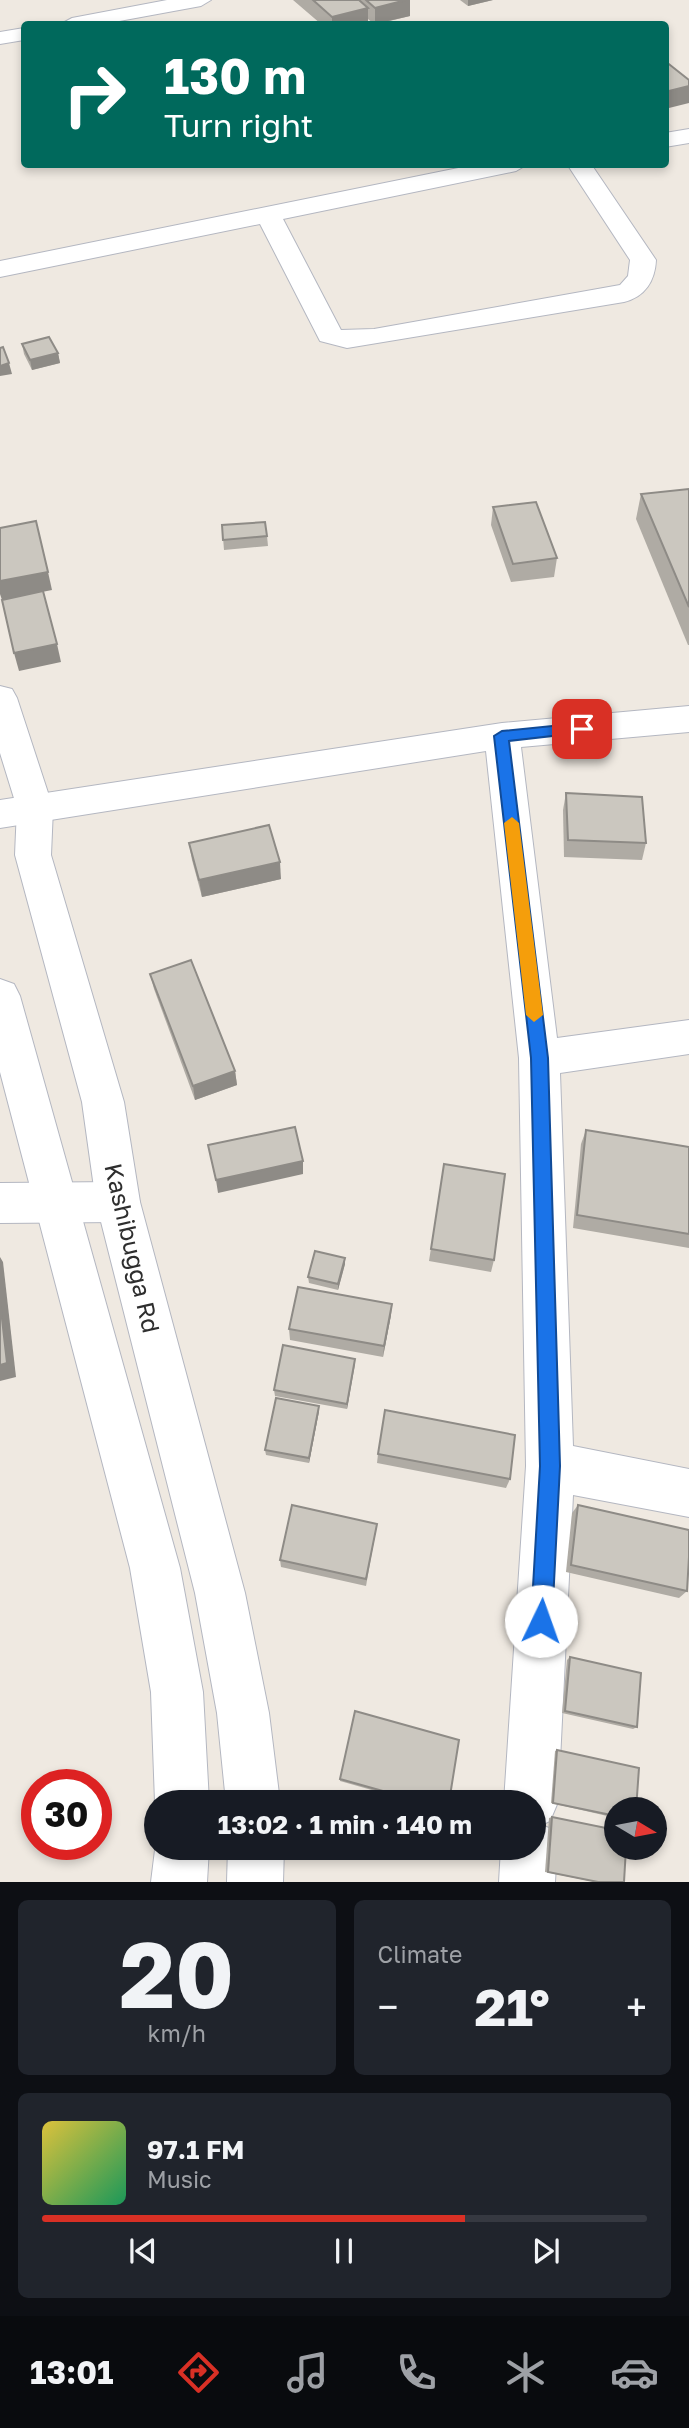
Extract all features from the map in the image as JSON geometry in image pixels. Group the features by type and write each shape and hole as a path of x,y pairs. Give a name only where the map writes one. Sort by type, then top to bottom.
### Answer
{"street":[{"path":"88,21 201,0"},
{"path":"0,38 21,34"},
{"path":"669,139 689,136"},
{"path":"0,269 496,168"},
{"path":"267,213 330,335 347,340 374,337 624,294 636,286 643,273 643,260 582,168"},
{"name":"Kashibugga Rd","path":"0,698 17,811 33,855 103,1101 118,1202 220,1593 243,1713 252,1790"},
{"path":"17,811 502,736 689,719"},
{"path":"502,736 539,1058 550,1466 532,1790"},
{"path":"0,996 155,1568 177,1692 181,1790"},
{"path":"539,1058 689,1037"},
{"path":"0,1202 118,1202"},
{"path":"550,1466 689,1493"},
{"path":"179,1882 180,1860"},
{"path":"255,1882 256,1860"},
{"path":"527,1882 528,1860"}],"building":[{"path":"313,0 359,0 368,8 332,17"},
{"path":"366,0 406,0 375,8"},
{"path":"669,64 689,80 689,86 669,91"},
{"path":"49,337 58,353 30,360 22,344"},
{"path":"3,347 9,363 0,366 0,348"},
{"path":"689,489 689,607 641,494"},
{"path":"536,502 557,558 513,564 493,507"},
{"path":"36,521 48,572 0,581 0,528"},
{"path":"265,522 267,536 223,540 222,525"},
{"path":"43,591 57,644 14,653 2,600"},
{"path":"566,793 642,797 646,843 568,840"},
{"path":"269,825 280,862 199,880 189,843"},
{"path":"191,960 235,1071 193,1086 150,974"},
{"path":"295,1127 303,1161 216,1180 208,1145"},
{"path":"586,1130 689,1147 689,1234 577,1215"},
{"path":"444,1164 505,1174 494,1260 431,1249"},
{"path":"315,1251 345,1258 338,1284 308,1277"},
{"path":"298,1287 392,1304 384,1346 289,1329"},
{"path":"0,1301 7,1363 0,1365"},
{"path":"283,1345 355,1359 347,1404 274,1390"},
{"path":"276,1398 319,1406 309,1458 265,1450"},
{"path":"385,1410 515,1435 510,1479 378,1454"},
{"path":"292,1505 377,1524 366,1579 280,1560"},
{"path":"578,1505 689,1530 687,1591 571,1565"},
{"path":"570,1657 641,1673 637,1727 565,1711"},
{"path":"355,1711 459,1740 451,1790 379,1790 340,1779"},
{"path":"557,1750 639,1768 637,1797 604,1797 604,1814 553,1803"},
{"path":"552,1817 604,1828 604,1860 625,1860 624,1882 598,1882 548,1872"}],"slow traffic":[{"path":"512,823 534,1015"}],"route":[{"path":"541,1621 550,1466 539,1058 502,736 582,729"}]}
